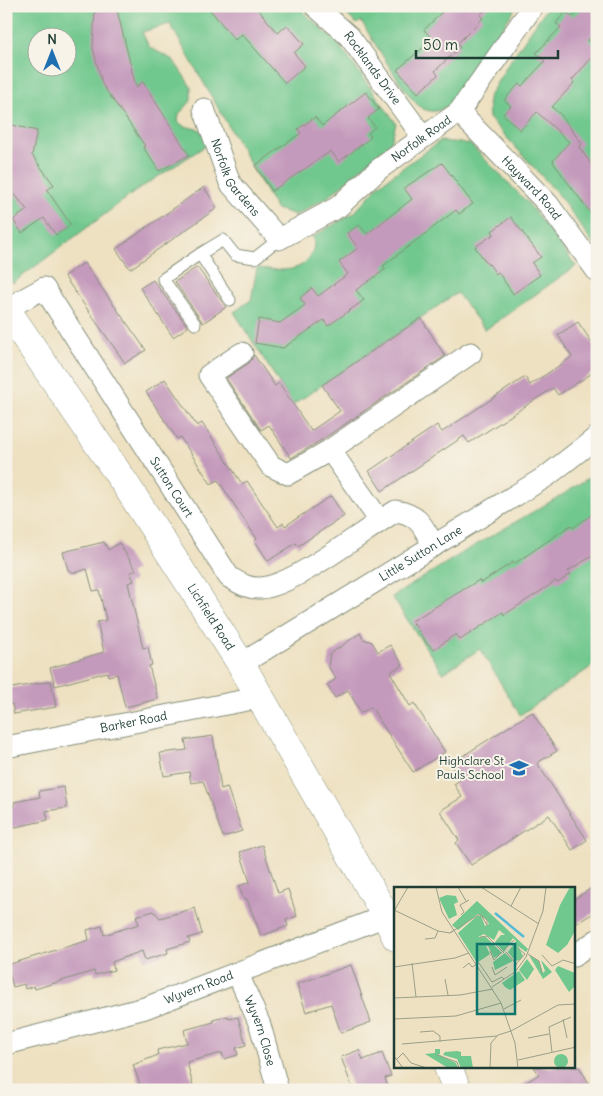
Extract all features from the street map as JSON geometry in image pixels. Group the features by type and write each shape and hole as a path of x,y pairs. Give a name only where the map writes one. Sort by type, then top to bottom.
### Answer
{"main road":[{"name":"Lichfield Road","path":"6,309 126,484 242,664 391,927"},
{"path":"448,1068 456,1090"}],"street":[{"name":"Rocklands Drive","path":"315,6 349,36 423,137"},
{"name":"Norfolk Road","path":"279,239 338,207 378,169 459,112 533,6"},
{"name":"Norfolk Gardens","path":"204,109 230,183 279,239"},
{"name":"Hayward Road","path":"459,112 548,204 597,271"},
{"name":"Sutton Court","path":"6,309 44,288 229,577 242,585 260,588 285,583 396,511 408,513 419,520 434,546"},
{"path":"242,353 209,375 271,466 288,474 330,450 471,353"},
{"name":"Little Sutton Lane","path":"242,664 546,476 597,437"},
{"path":"330,450 380,521"},
{"name":"Barker Road","path":"6,747 262,697"},
{"name":"Wyvern Road","path":"6,1044 145,1008 238,974 391,927"},
{"path":"576,955 597,940"},
{"name":"Wyvern Close","path":"238,974 260,1025 278,1090"}],"lane":[{"path":"195,324 163,279 223,240 234,255 255,258 279,239"},
{"path":"200,254 230,300"}],"green space":[{"path":"6,6 297,6 339,45 396,123 391,142 328,197 296,215 276,209 170,24 142,32 149,47 173,60 191,87 191,101 179,114 178,122 184,126 201,130 210,143 136,191 13,283 6,272"},
{"path":"337,6 517,6 451,103 441,109 431,111 423,109 409,95 361,21 357,24"},
{"path":"548,6 597,6 597,249 558,194 489,118 488,98 508,64"},
{"path":"440,141 470,144 527,202 576,266 485,330 457,293 293,405 234,312 251,300 257,268 288,270 302,265 312,253 314,241 312,237 354,213 380,184"},
{"path":"597,472 597,663 520,715 480,649 443,673 392,597"}],"building":[{"path":"95,6 116,6 136,87 143,82 189,155 159,171 143,147 145,146 102,84 93,48"},
{"path":"207,6 255,6 278,33 287,25 304,44 294,53 305,66 285,83 242,34 235,40"},
{"path":"448,6 489,6 480,15 483,18 457,44 460,47 435,71 438,75 418,93 397,70 433,39 424,30"},
{"path":"586,6 597,6 597,31 588,40 597,48 597,52 572,80 574,83 552,107 561,115 582,144 579,147 597,172 597,222 553,161 569,142 537,112 520,130 503,114 511,106 504,100 519,84 522,86 545,61 536,53 561,27 556,23 566,12 572,17"},
{"path":"366,92 379,109 368,118 375,127 368,133 371,137 339,162 331,151 272,191 255,166 301,133 298,129 315,117 322,126"},
{"path":"8,124 37,131 32,155 54,185 47,190 71,225 56,235 44,218 22,233 13,220 27,210 6,183"},
{"path":"442,163 473,204 459,214 456,210 383,266 386,269 356,290 364,300 328,326 324,320 283,348 255,343 259,319 280,323 305,305 300,298 312,288 318,296 348,274 339,262 358,248 347,233 359,225 367,234 412,199 404,188"},
{"path":"204,187 217,208 130,269 116,249"},
{"path":"511,217 541,257 532,263 540,275 513,294 498,272 496,274 475,247 494,234 492,231"},
{"path":"84,263 146,350 125,363 64,276"},
{"path":"197,267 226,307 203,323 175,282"},
{"path":"153,280 188,327 173,337 140,288"},
{"path":"421,318 445,356 323,439 291,458 269,425 261,430 226,378 249,363 254,355 275,386 279,383 311,431 340,411 322,385"},
{"path":"578,322 597,350 597,370 558,395 553,388 469,443 464,436 382,491 369,471 437,425 442,432 525,377 530,385 572,357 558,335"},
{"path":"165,379 197,426 202,423 242,484 247,481 278,527 283,523 285,526 331,496 344,516 298,546 296,543 268,561 255,541 257,539 218,480 211,484 180,437 177,439 146,392"},
{"path":"597,511 597,553 568,571 571,574 558,583 556,581 504,615 503,612 460,640 456,634 433,650 428,645 412,621 479,580 481,583 513,562 514,564 571,525 573,528"},
{"path":"104,542 108,550 119,543 136,570 130,573 134,581 128,583 143,648 148,647 152,665 149,666 158,699 125,707 117,674 108,676 107,672 55,686 50,668 104,652 97,622 106,620 99,590 93,591 87,569 74,573 68,570 63,552"},
{"path":"360,633 363,639 372,642 378,652 390,645 403,665 390,672 410,706 414,703 445,752 413,772 371,707 361,713 348,690 335,698 327,685 336,679 328,666 330,654"},
{"path":"51,681 56,707 14,714 12,704 6,705 6,689"},
{"path":"532,712 557,751 537,763 587,840 572,850 549,815 471,865 456,843 459,840 440,811 462,797 454,784 460,780 450,764"},
{"path":"213,736 221,789 227,787 242,831 223,837 203,781 191,783 189,772 164,776 160,753 187,750 185,740"},
{"path":"64,787 67,808 46,811 48,820 6,829 6,807 14,806 14,802 40,797 39,791"},
{"path":"262,845 278,893 288,889 297,916 286,920 288,926 261,936 247,899 244,900 239,886 250,882 240,852"},
{"path":"597,885 597,911 576,924 576,898"},
{"path":"195,908 202,934 188,938 190,942 167,949 168,953 145,960 142,951 112,962 114,970 95,975 94,971 35,989 34,986 25,989 24,984 13,987 7,965 89,940 87,930 102,926 104,935 139,924 136,916 154,911 160,918"},
{"path":"351,965 371,1022 341,1033 331,1004 306,1012 297,984"},
{"path":"228,1016 229,1019 238,1017 246,1045 236,1048 238,1055 224,1059 222,1053 187,1062 194,1090 142,1090 133,1065 158,1055 157,1050 187,1043 184,1030"},
{"path":"359,1050 363,1060 382,1053 391,1076 385,1078 389,1090 353,1090 341,1057"},
{"path":"579,1067 589,1083 578,1090 515,1090 539,1074 535,1068"}],"place":[{"name":"Highclare St Pauls School","path":"519,768"}]}
